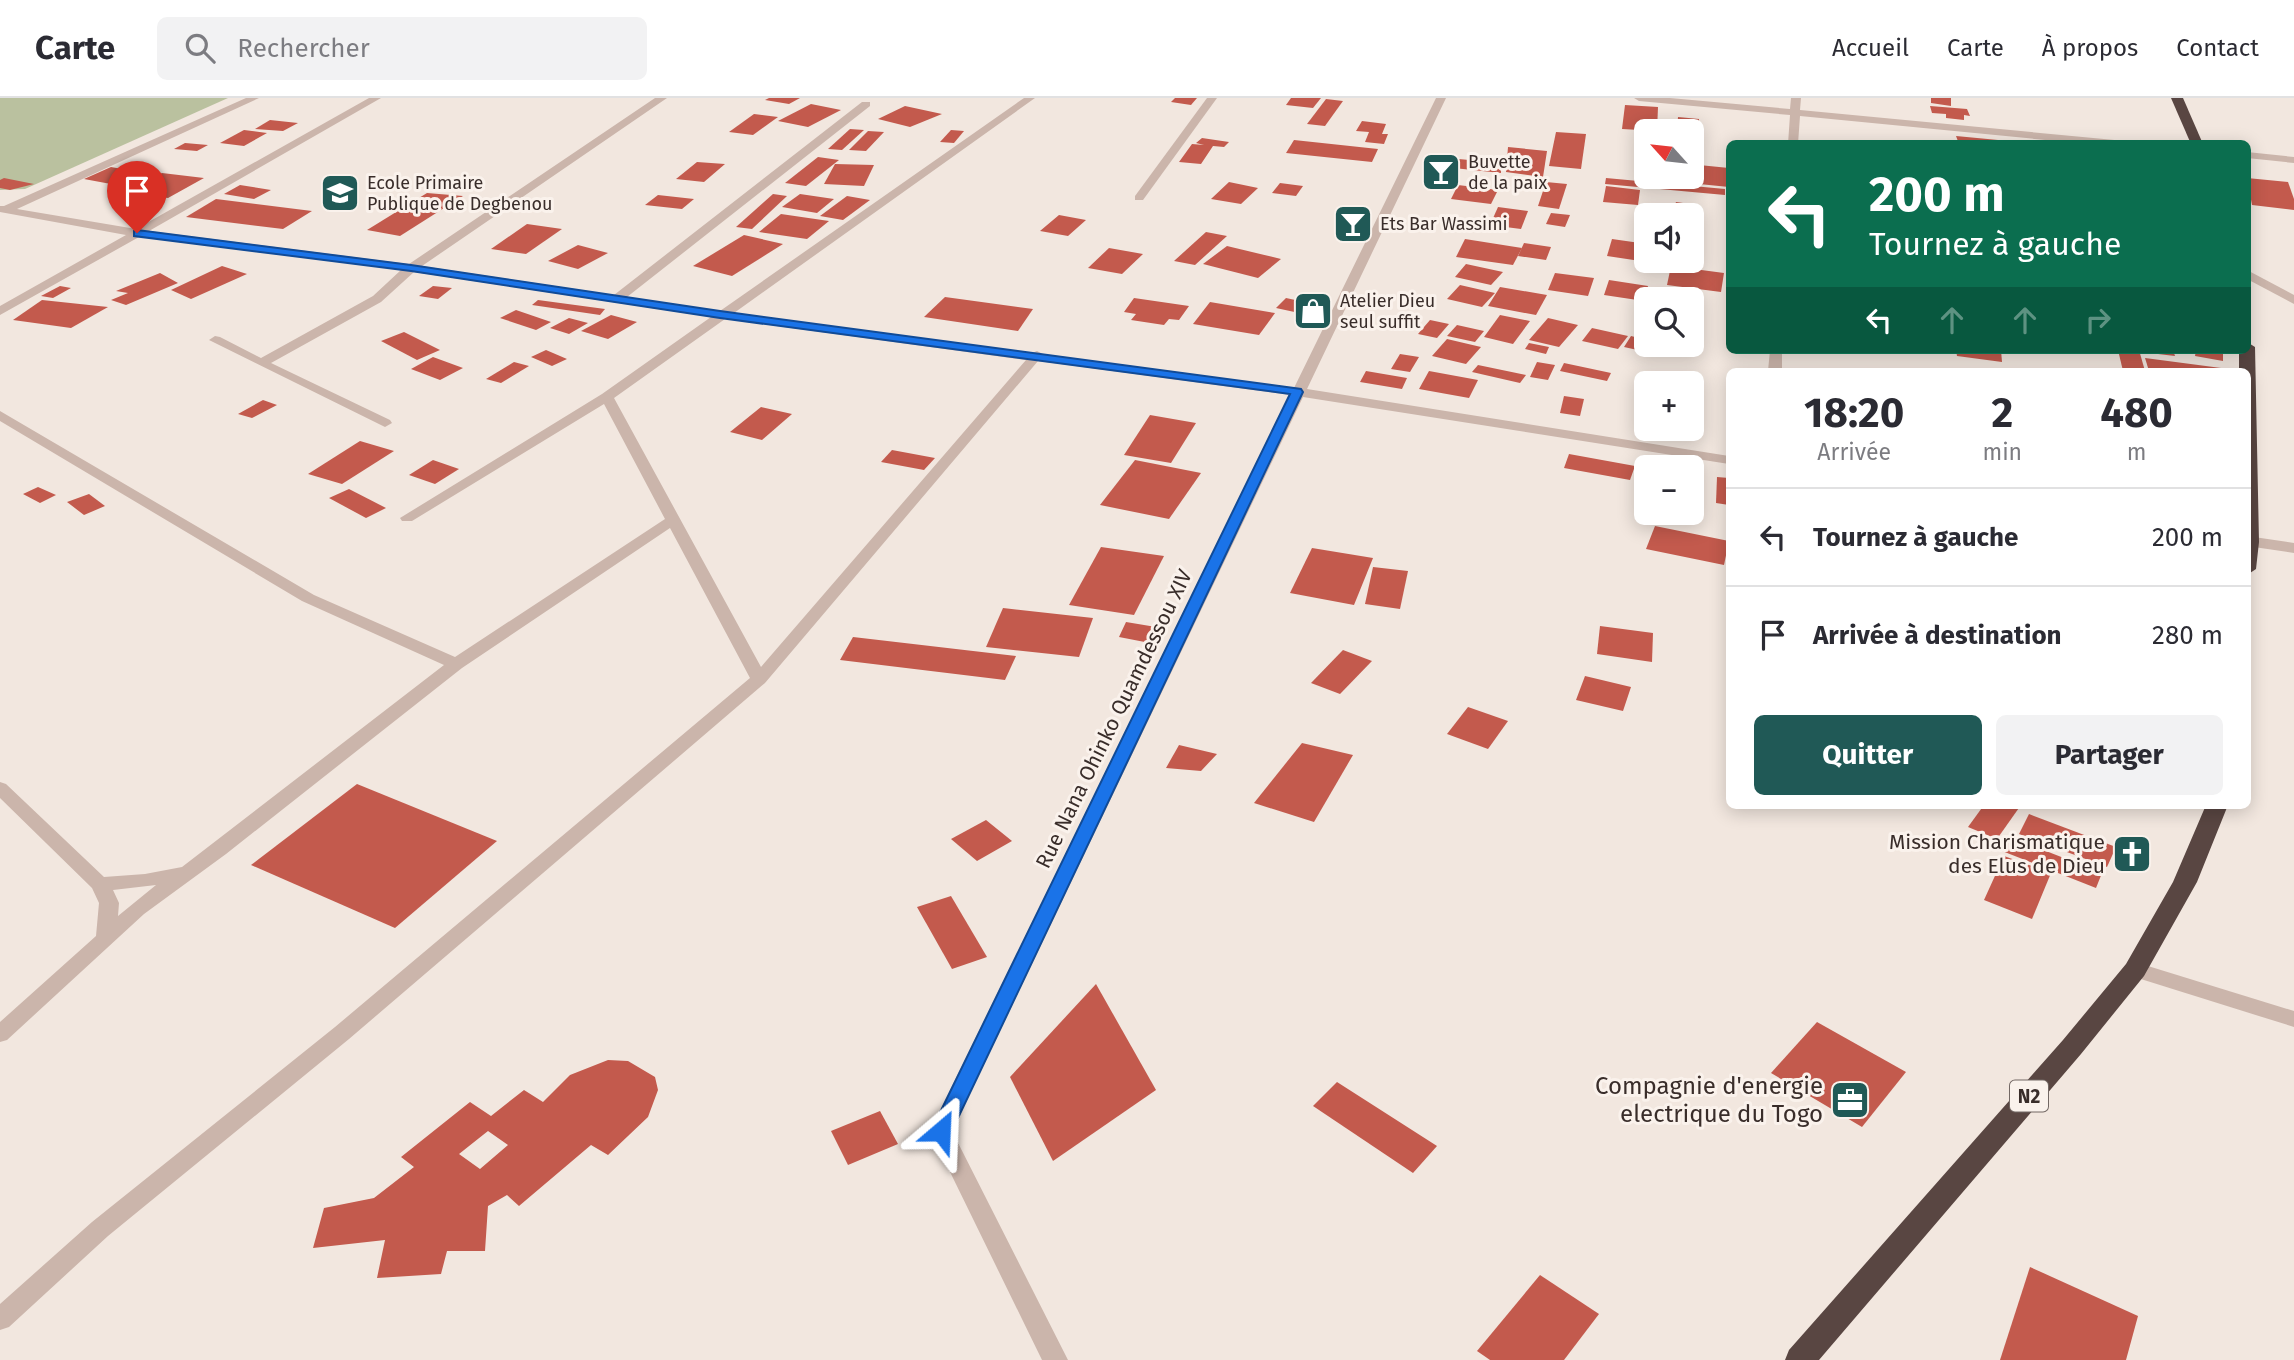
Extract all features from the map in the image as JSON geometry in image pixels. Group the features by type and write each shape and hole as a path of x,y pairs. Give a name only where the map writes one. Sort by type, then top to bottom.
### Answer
{"highway":[{"path":"2176,98 2195,140"},
{"name":"N2","path":"1800,1360 2072,1047 2135,970 2185,882 2215,809"}],"street":[{"path":"3,210 254,98"},
{"path":"0,311 376,98"},
{"path":"261,363 377,299 411,268 662,98"},
{"path":"407,517 607,397 1030,98"},
{"path":"1139,198 1212,98"},
{"name":"Rue Nana Ohinko Quamdessou XIV","path":"1055,1360 941,1131 1441,98"},
{"path":"1639,98 2081,140"},
{"path":"1793,140 1796,98"},
{"path":"617,299 866,104"},
{"path":"2251,155 2294,160"},
{"path":"3,210 137,233 411,268 720,315 1037,355 1297,392 1726,460"},
{"path":"2251,276 2294,300"},
{"path":"215,340 385,423"},
{"path":"0,1319 100,1229 342,1032 759,679 1037,355"},
{"path":"607,397 759,679"},
{"path":"0,415 308,598 456,664"},
{"path":"0,1034 61,981 137,908 219,849 456,664 673,520"},
{"path":"2251,541 2294,548"},
{"path":"0,788 100,884 109,903 107,933 102,952 84,957"},
{"path":"100,884 145,881 189,870 219,849"},
{"path":"2135,970 2294,1019"}],"green space":[{"path":"0,98 228,98 25,189 0,190"}],"building":[{"path":"800,98 789,104 765,100"},
{"path":"1175,98 1197,98 1191,105 1171,102"},
{"path":"1291,98 1321,98 1313,108 1286,105"},
{"path":"1931,98 1951,98 1951,106 1931,103"},
{"path":"1326,99 1343,101 1325,126 1307,124"},
{"path":"811,104 841,110 808,127 778,121"},
{"path":"1625,105 1658,107 1658,119 1634,119 1634,130 1622,129"},
{"path":"905,106 942,114 910,127 878,119"},
{"path":"1930,106 1967,109 1970,116 1964,115 1964,120 1946,118 1946,114 1932,113"},
{"path":"754,114 778,117 753,135 729,132"},
{"path":"270,120 298,123 283,131 255,129"},
{"path":"1362,121 1386,124 1382,134 1388,134 1384,144 1365,142 1369,132 1356,131"},
{"path":"850,129 864,130 842,150 828,149"},
{"path":"244,130 267,133 244,146 220,143"},
{"path":"951,130 964,131 954,143 940,142"},
{"path":"868,131 884,132 866,151 849,150"},
{"path":"1556,132 1586,134 1581,169 1549,166"},
{"path":"1956,136 1998,140 1958,140"},
{"path":"1202,138 1229,142 1224,147 1213,146 1201,164 1179,162 1192,144 1204,145 1196,143"},
{"path":"1294,140 1378,149 1372,162 1286,153"},
{"path":"185,143 208,145 197,151 174,149"},
{"path":"1508,147 1547,151 1543,177 1506,172"},
{"path":"818,157 839,160 806,186 785,183"},
{"path":"1448,158 1501,163 1501,173 1444,167"},
{"path":"697,162 725,164 704,182 676,179"},
{"path":"835,164 874,165 864,186 824,184"},
{"path":"1704,166 1726,168 1726,187 1704,184"},
{"path":"111,167 154,175 127,187 84,179"},
{"path":"1438,169 1456,171 1454,178 1435,175"},
{"path":"162,173 204,178 168,198 137,194 157,183 147,181"},
{"path":"4,178 34,184 10,190 0,188 0,180"},
{"path":"1606,178 1634,181 1634,187 1605,184"},
{"path":"2251,178 2288,182 2294,199 2294,210 2252,205"},
{"path":"143,182 153,184 128,197 117,194"},
{"path":"1229,182 1258,188 1241,204 1211,199"},
{"path":"1546,182 1567,184 1559,209 1538,206"},
{"path":"1280,183 1303,186 1296,196 1272,193"},
{"path":"240,185 271,190 254,199 224,194"},
{"path":"1458,185 1498,190 1491,204 1451,199"},
{"path":"1606,186 1640,190 1638,203 1634,205 1603,202"},
{"path":"1704,187 1725,189 1725,195 1660,189"},
{"path":"427,193 463,196 400,236 367,230"},
{"path":"773,194 787,196 752,229 736,227"},
{"path":"800,194 834,199 817,213 782,207"},
{"path":"658,195 694,199 682,209 645,205"},
{"path":"847,196 870,200 843,220 820,216"},
{"path":"216,199 312,211 283,229 186,217"},
{"path":"1498,207 1528,211 1521,229 1490,225"},
{"path":"1551,213 1570,215 1565,227 1546,224"},
{"path":"781,214 829,221 807,239 759,232"},
{"path":"1059,215 1086,220 1068,236 1040,231"},
{"path":"527,224 562,229 526,254 491,249"},
{"path":"1206,232 1227,236 1195,265 1174,261"},
{"path":"744,235 783,244 732,276 693,266"},
{"path":"1465,239 1522,248 1513,265 1456,257"},
{"path":"1612,239 1634,242 1634,260 1607,256"},
{"path":"1524,243 1551,247 1546,260 1518,256"},
{"path":"578,245 608,253 578,269 548,261"},
{"path":"1227,246 1281,259 1258,278 1203,264"},
{"path":"1109,248 1143,254 1122,274 1088,268"},
{"path":"1466,264 1503,272 1491,285 1455,277"},
{"path":"222,266 247,274 191,299 171,290"},
{"path":"1704,270 1724,273 1721,292 1704,290 1704,287 1667,285 1670,273 1704,273"},
{"path":"160,273 178,283 126,305 111,300 128,293 116,291"},
{"path":"1555,273 1594,278 1588,296 1548,290"},
{"path":"1609,280 1648,286 1634,287 1634,300 1604,295"},
{"path":"1460,285 1495,293 1482,307 1447,299"},
{"path":"60,286 71,288 53,298 41,296"},
{"path":"433,286 452,288 438,299 419,296"},
{"path":"1500,287 1547,295 1536,315 1488,306"},
{"path":"945,297 1033,309 1018,331 924,317"},
{"path":"1134,298 1189,306 1179,320 1169,319 1164,325 1131,320 1136,314 1124,312"},
{"path":"1286,298 1323,306 1313,316 1276,308"},
{"path":"42,300 108,307 71,328 13,320"},
{"path":"538,300 605,309 600,315 532,305"},
{"path":"1210,302 1275,313 1259,335 1193,324"},
{"path":"516,310 551,322 536,330 500,318"},
{"path":"611,315 637,322 608,339 581,331"},
{"path":"1500,315 1530,321 1513,344 1484,337"},
{"path":"569,318 588,323 569,334 550,328"},
{"path":"1548,318 1578,325 1559,347 1529,340"},
{"path":"1430,320 1449,324 1437,338 1418,334"},
{"path":"1457,325 1484,331 1475,342 1447,336"},
{"path":"1592,328 1628,336 1618,349 1582,341"},
{"path":"404,332 440,350 417,360 381,341"},
{"path":"1631,336 1634,337 1634,349 1624,347"},
{"path":"1447,339 1481,347 1466,364 1432,356"},
{"path":"1529,343 1549,347 1546,354 1525,349"},
{"path":"546,350 567,359 552,366 531,357"},
{"path":"1400,354 1419,357 1410,372 1391,369"},
{"path":"2001,354 2002,362 1957,356"},
{"path":"2119,354 2140,354 2144,368 2122,368"},
{"path":"2223,354 2223,361 2195,356"},
{"path":"433,357 463,368 440,380 411,369"},
{"path":"2145,358 2221,368 2148,368"},
{"path":"514,362 529,366 501,383 486,379"},
{"path":"1537,362 1555,365 1548,380 1530,377"},
{"path":"1564,363 1611,373 1607,381 1560,371"},
{"path":"1478,365 1526,375 1520,383 1472,372"},
{"path":"1366,371 1407,378 1402,389 1360,382"},
{"path":"1429,371 1478,380 1469,398 1419,389"},
{"path":"1564,396 1584,399 1580,416 1560,413"},
{"path":"263,400 277,405 252,418 238,414"},
{"path":"761,407 792,414 762,440 730,432"},
{"path":"1150,415 1196,423 1171,463 1124,455"},
{"path":"360,441 394,451 342,484 308,474"},
{"path":"892,450 935,458 924,470 881,462"},
{"path":"1569,454 1634,466 1630,480 1564,468"},
{"path":"433,460 459,469 435,484 409,475"},
{"path":"1135,460 1201,473 1169,519 1100,505"},
{"path":"1717,477 1726,478 1726,505 1716,503"},
{"path":"38,487 56,495 40,503 23,494"},
{"path":"349,489 386,508 366,518 329,498"},
{"path":"89,494 105,506 84,515 67,502"},
{"path":"1655,526 1726,540 1724,565 1646,549"},
{"path":"1101,547 1164,556 1134,615 1069,605"},
{"path":"1312,548 1373,558 1354,605 1290,593"},
{"path":"1373,567 1408,571 1400,609 1365,604"},
{"path":"1003,608 1093,618 1079,657 986,647"},
{"path":"1126,622 1162,628 1155,644 1119,637"},
{"path":"1600,626 1653,633 1652,662 1597,654"},
{"path":"853,637 1016,656 1005,680 840,660"},
{"path":"1343,650 1372,661 1340,694 1311,683"},
{"path":"1585,676 1631,687 1623,711 1576,700"},
{"path":"1468,707 1508,721 1488,749 1447,734"},
{"path":"1302,743 1353,755 1314,822 1254,803"},
{"path":"1179,745 1217,754 1201,771 1166,768"},
{"path":"357,784 497,841 395,928 251,865"},
{"path":"1981,809 2018,809 1997,839 1968,827"},
{"path":"2029,814 2116,847 2107,867 2019,834"},
{"path":"986,820 1012,841 977,861 951,839"},
{"path":"2010,837 2102,873 2096,888 2002,851"},
{"path":"2004,856 2051,873 2032,919 1984,900"},
{"path":"951,896 987,957 952,969 917,907"},
{"path":"1096,984 1156,1090 1053,1161 1010,1077"},
{"name":"Compagnie d'energie electrique du Togo","path":"1817,1022 1906,1072 1862,1127 1771,1073"},
{"path":"608,1060 628,1061 655,1077 658,1090 648,1117 608,1155 591,1145 519,1206 507,1195 488,1206 485,1251 447,1251 441,1274 377,1278 385,1240 313,1248 324,1208 374,1198 414,1167 401,1157 470,1102 491,1116 524,1090 543,1102 570,1075","holes":["488,1131 508,1145 480,1169 459,1154"]},
{"path":"1337,1082 1437,1146 1413,1173 1313,1106"},
{"path":"880,1111 898,1144 848,1165 831,1131"},
{"path":"2030,1267 2138,1316 2126,1360 2000,1360"},
{"path":"1540,1275 1599,1314 1564,1360 1490,1360 1477,1351"}],"place":[{"name":"Buvette de la paix","path":"1441,172"},
{"name":"Ecole Primaire Publique de Degbenou","path":"340,193"},
{"name":"Ets Bar Wassimi","path":"1353,224"},
{"name":"Atelier Dieu seul suffit","path":"1313,311"},
{"name":"Mission Charismatique des Elus de Dieu","path":"2132,854"},
{"name":"Compagnie d'energie electrique du Togo","path":"1850,1100"}],"route":[{"path":"137,233 411,268 720,315 1037,355 1297,392 941,1131"}]}
